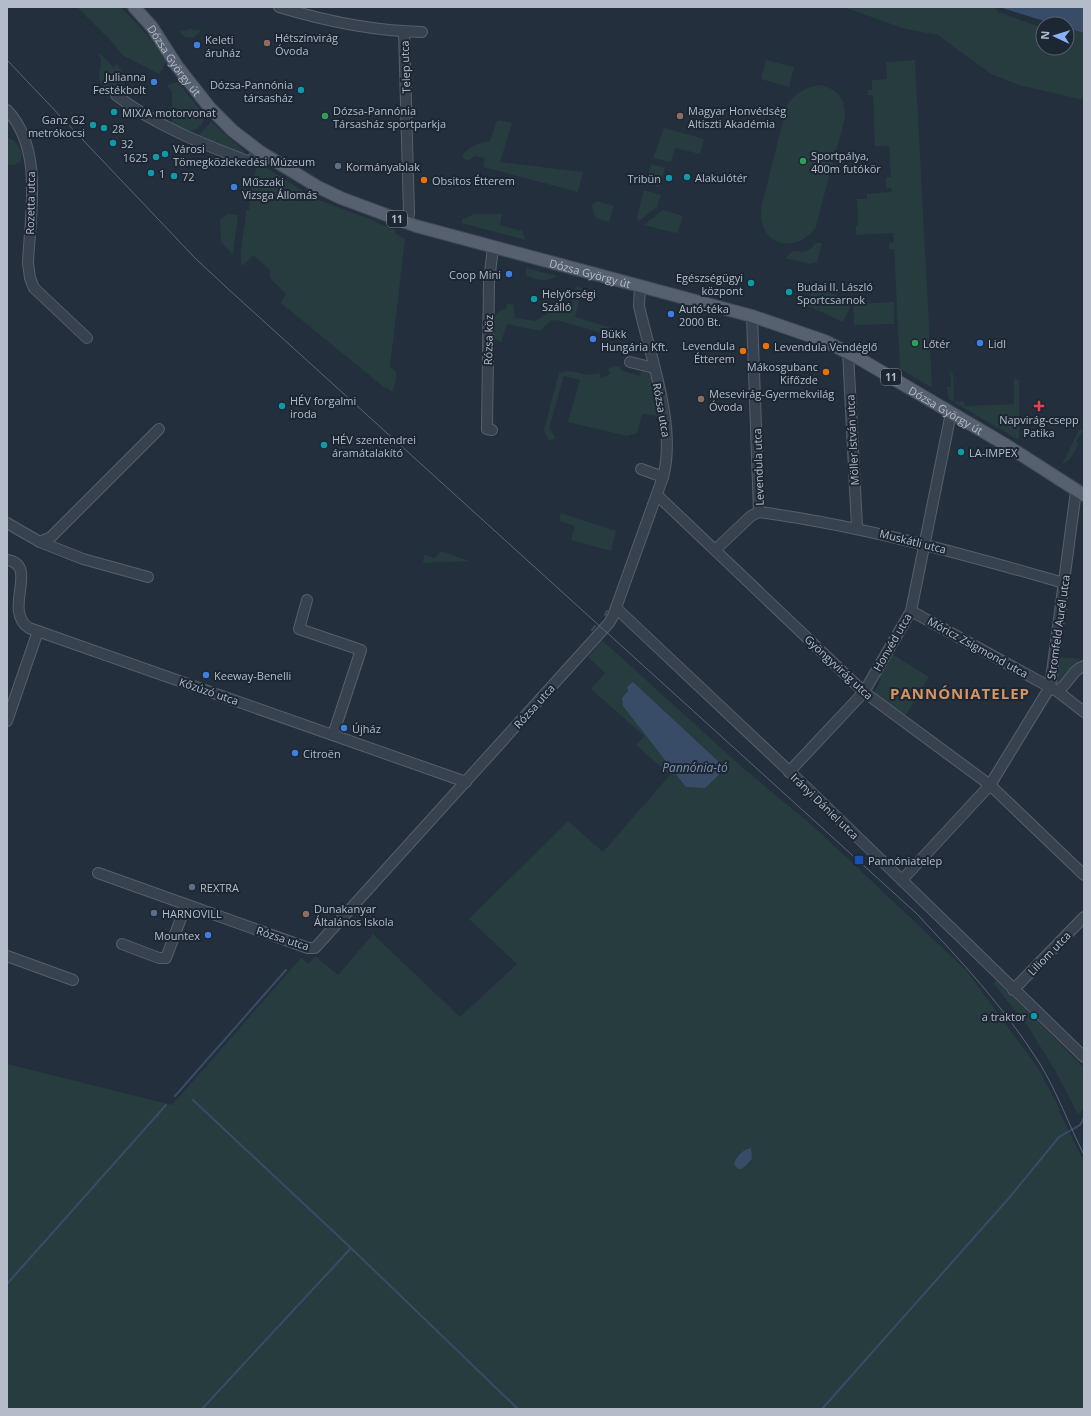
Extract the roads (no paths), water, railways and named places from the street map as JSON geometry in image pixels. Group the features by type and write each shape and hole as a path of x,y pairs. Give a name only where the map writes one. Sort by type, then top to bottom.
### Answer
{"main road":[{"name":"Dózsa György út","path":"134,7 152,27 178,66 210,108 233,131 259,151 318,187 341,198 407,223 752,316 825,341 848,352 1006,445 1080,493"},
{"path":"146,7 149,12 152,27"}],"street":[{"path":"279,7 348,24 422,32"},
{"name":"Telep utca","path":"404,31 409,213 407,223"},
{"path":"116,95 127,104 160,122 218,150 250,162 259,151"},
{"name":"Rozetta utca","path":"7,110 18,126 24,139 31,171 28,263 30,278 34,288 87,338"},
{"name":"Rózsa köz","path":"492,430 487,429 492,343 489,282 493,247"},
{"name":"Rózsa utca","path":"98,872 308,948 315,948 609,623 616,608 657,495 663,477 667,454 666,428 654,368 639,306 640,286"},
{"name":"Levendula utca","path":"715,550 751,516 759,512 752,316"},
{"name":"Möller István utca","path":"848,352 857,527"},
{"path":"630,362 654,368"},
{"name":"Honvéd utca","path":"789,772 864,692 911,611 951,413"},
{"path":"40,542 51,537 64,525 159,429"},
{"path":"641,469 663,477"},
{"name":"Stromfeld Aurél utca","path":"902,880 990,785 1053,689 1064,583 1080,493"},
{"name":"Gyöngyvirág utca","path":"657,495 864,692 990,785 1084,876"},
{"name":"Muskátli utca","path":"759,512 809,518 857,527 925,544 1064,583"},
{"path":"7,523 40,542 83,559 148,577"},
{"name":"Kőzúzó utca","path":"7,560 16,564 22,576 18,610 19,618 23,624 38,631 466,782"},
{"path":"307,600 299,629 361,650 333,735"},
{"name":"Irányi Dániel utca","path":"616,608 902,880 1013,990 1084,1057"},
{"name":"Móricz Zsigmond utca","path":"911,611 1053,689 1084,712"},
{"path":"7,722 38,631"},
{"path":"1053,689 1062,689 1077,669 1084,666"},
{"path":"122,944 159,958 166,958 186,905"},
{"name":"Liliom utca","path":"1013,990 1084,917"},
{"path":"7,956 73,980"}],"water":[{"path":"999,7 1084,7 1084,33 1075,30 1075,16 1035,16 1035,18"},
{"name":"Pannónia-tó","path":"633,682 720,763 723,771 705,788 686,787 623,706 622,698 628,691 627,687"},
{"path":"751,1148 752,1159 743,1168 738,1169 734,1164 738,1156"}],"waterway":[{"path":"605,615 607,611"},
{"path":"592,630 595,626"},
{"path":"175,1096 286,970"},
{"path":"193,1100 351,1248 518,1409"},
{"path":"7,1284 166,1105"},
{"path":"822,1409 1009,1198 1059,1137 1080,1125 1084,1118"},
{"path":"202,1409 351,1248"}],"tram line":[{"path":"7,60 195,258 916,913 982,986 1026,1043 1052,1086 1084,1155"}],"place":[{"name":"Hétszínvirág Óvoda","path":"267,43"},
{"name":"Keleti áruház","path":"197,45"},
{"name":"Julianna Festékbolt","path":"154,82"},
{"name":"Dózsa-Pannónia társasház","path":"301,90"},
{"name":"MIX/A motorvonat","path":"114,112"},
{"name":"Dózsa-Pannónia Társasház sportparkja","path":"325,116"},
{"name":"Magyar Honvédség Altiszti Akadémia","path":"680,116"},
{"name":"Ganz G2 metrókocsi","path":"93,125"},
{"name":"28","path":"104,128"},
{"name":"32","path":"113,143"},
{"name":"Városi Tömegközlekedési Múzeum","path":"165,154"},
{"name":"1625","path":"156,157"},
{"name":"Sportpálya, 400m futókör","path":"803,161"},
{"name":"Kormányablak","path":"338,166"},
{"name":"1","path":"151,173"},
{"name":"72","path":"174,176"},
{"name":"Alakulótér","path":"687,177"},
{"name":"Tribün","path":"669,178"},
{"name":"Obsitos Étterem","path":"424,180"},
{"name":"Műszaki Vizsga Állomás","path":"234,187"},
{"name":"Coop Mini","path":"509,274"},
{"name":"Egészségügyi központ","path":"751,283"},
{"name":"Budai II. László Sportcsarnok","path":"789,292"},
{"name":"Helyőrségi Szálló","path":"534,299"},
{"name":"Autó-téka 2000 Bt.","path":"671,314"},
{"name":"Bükk Hungária Kft.","path":"593,339"},
{"name":"Lőtér","path":"915,343"},
{"name":"Lidl","path":"980,343"},
{"name":"Levendula Vendéglő","path":"766,346"},
{"name":"Levendula Étterem","path":"743,351"},
{"name":"Mákosgubanc Kifőzde","path":"826,372"},
{"name":"Mesevirág-Gyermekvilág Óvoda","path":"701,399"},
{"name":"HÉV forgalmi iroda","path":"282,406"},
{"name":"Napvirág-csepp Patika","path":"1039,406"},
{"name":"HÉV szentendrei áramátalakító","path":"324,445"},
{"name":"LA-IMPEX","path":"961,452"},
{"name":"Keeway-Benelli","path":"206,675"},
{"name":"Újház","path":"344,728"},
{"name":"Citroën","path":"295,753"},
{"name":"Pannóniatelep","path":"859,860"},
{"name":"REXTRA","path":"192,887"},
{"name":"HARNOVILL","path":"154,913"},
{"name":"Dunakanyar Általános Iskola","path":"306,914"},
{"name":"Mountex","path":"208,935"},
{"name":"a traktor","path":"1034,1016"}],"district":[{"name":"PANNÓNIATELEP","path":"960,693"}]}
